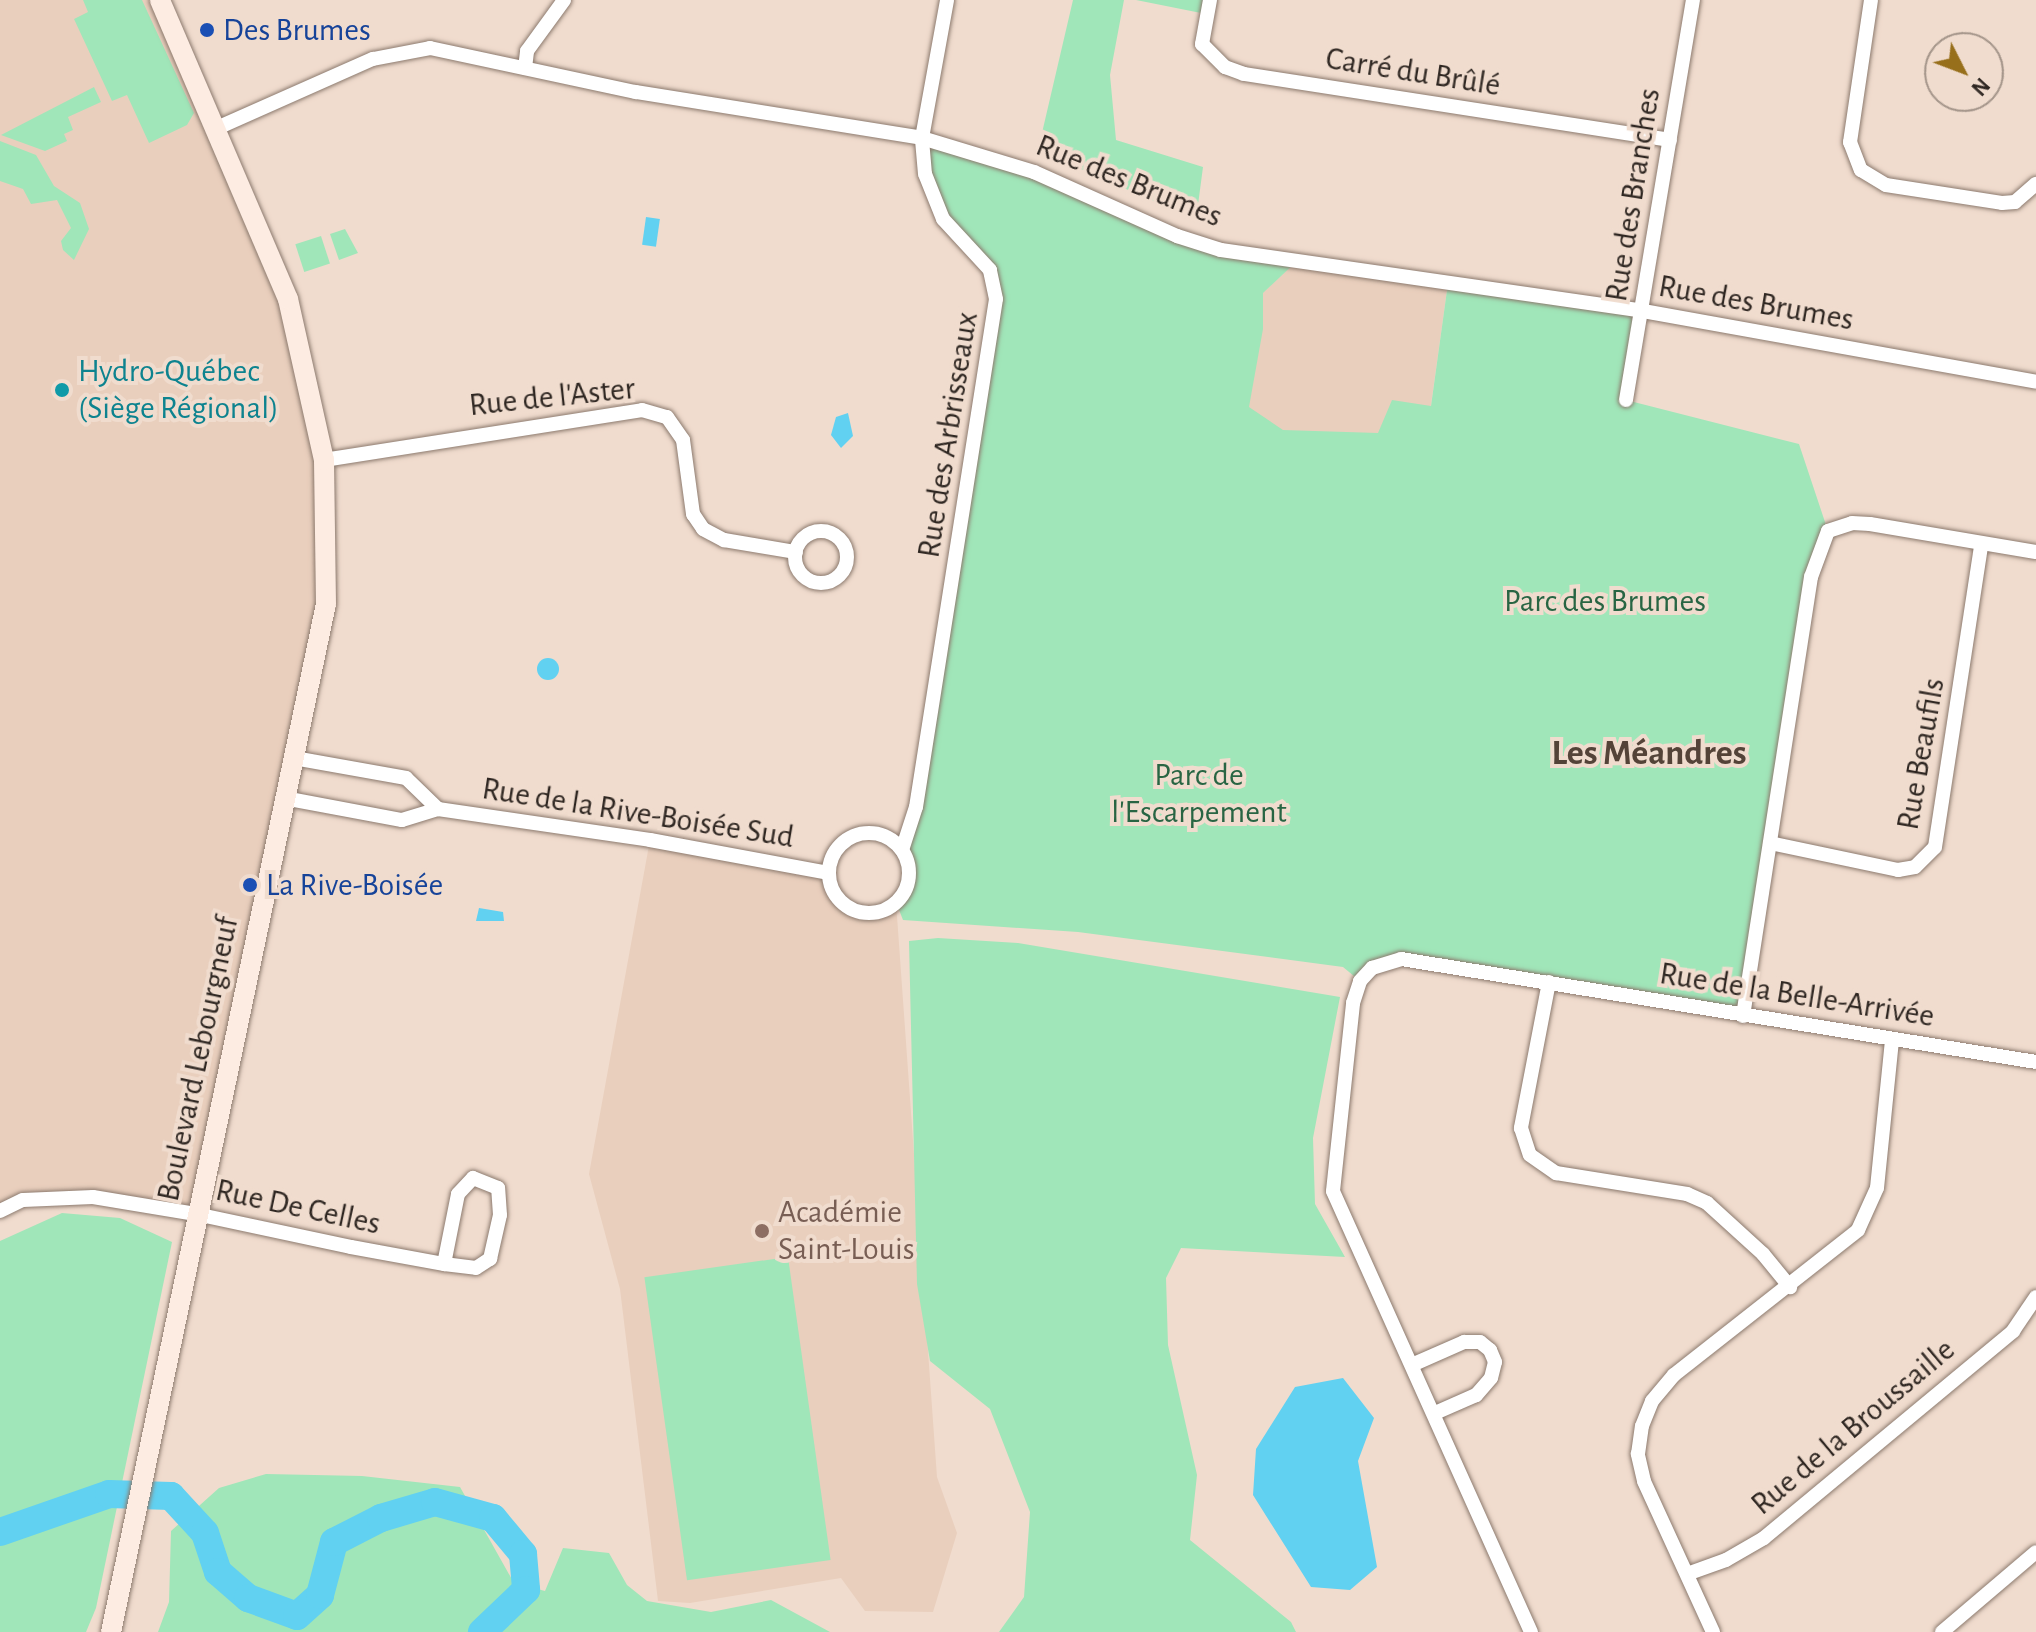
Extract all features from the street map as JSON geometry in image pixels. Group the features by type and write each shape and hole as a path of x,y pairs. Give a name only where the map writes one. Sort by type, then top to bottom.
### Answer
{"main road":[{"name":"Boulevard Lebourgneuf","path":"111,1632 155,1434 196,1214 326,604 324,460 288,299 160,0"}],"street":[{"path":"525,68 527,51 564,0"},
{"name":"Rue des Arbrisseaux","path":"902,850 916,807 996,299 990,270 943,219 925,174 922,138 947,0"},
{"name":"Carré du Brûlé","path":"1210,0 1202,44 1225,67 1244,74 1670,140"},
{"name":"Rue des Branches","path":"1626,400 1693,0"},
{"path":"1871,0 1850,142 1861,170 1886,185 2002,203 2015,202 2036,184"},
{"name":"Rue des Brumes","path":"217,128 373,59 413,48 636,92 922,138 1034,172 1221,250 1643,311 2036,382"},
{"name":"Rue de l'Aster","path":"324,460 642,410 667,417 683,440 693,514 703,529 724,540 796,552"},
{"path":"1743,1016 1811,577 1828,531 1852,523 1870,524 2036,552"},
{"name":"Rue Beaufils","path":"1770,843 1898,870 1915,867 1935,847 1981,545"},
{"name":"Rue de la Rive-Boisée Sud","path":"294,758 406,778 438,809"},
{"name":"Rue de la Rive-Boisée Sud","path":"284,798 402,820 438,809 828,873"},
{"path":"877,833 902,850 908,865 908,884 896,902 880,912 863,913 846,906 833,892 828,873 833,855 859,834 877,833"},
{"name":"Rue de la Belle-Arrivée","path":"1414,1364 1333,1191 1353,1003 1360,981 1372,968 1401,959 2036,1062"},
{"path":"1549,982 1521,1128 1530,1155 1556,1173 1687,1194 1707,1203 1763,1254 1790,1287"},
{"path":"1713,1632 1644,1481 1638,1454 1642,1426 1652,1401 1674,1375 1844,1244 1870,1212 1877,1188 1892,1041"},
{"name":"Rue De Celles","path":"0,1211 23,1200 93,1197 196,1214 444,1264 476,1268 490,1259 500,1215 498,1188 473,1178 458,1194 444,1264"},
{"name":"Rue de la Broussaille","path":"1687,1574 1764,1538 2013,1331 2036,1297"},
{"path":"1435,1413 1476,1395 1491,1378 1495,1362 1490,1350 1480,1342 1464,1342 1414,1364 1435,1413 1531,1632"},
{"path":"1942,1632 2036,1552"}],"shaded area":[{"path":"0,0 160,0 288,299 324,460 326,604 196,1214 93,1197 23,1200 0,1211"},
{"path":"1297,261 1448,283 1395,663 1123,422"},
{"name":"Académie Saint-Louis","path":"650,840 828,873 833,892 846,906 863,913 896,902 937,1477 957,1533 933,1612 865,1611 841,1578 690,1603 658,1601 620,1289 589,1174"}],"green space":[{"path":"83,0 142,0 194,113 187,125 149,143 127,95 112,101 74,19 88,12"},
{"path":"1073,0 1124,0 1110,75 1116,140 1203,167 1196,220 1038,150"},
{"path":"1136,0 1210,0 1206,14"},
{"path":"94,87 101,102 68,117 73,130 64,134 67,141 45,151 1,135"},
{"path":"922,138 1000,160 1177,236 1297,261 1263,293 1263,329 1249,407 1283,430 1378,433 1392,400 1431,406 1448,283 1643,311 1626,400 1799,444 1828,531 1820,549 1743,1016 1401,959 1360,981 1343,967 1078,932 903,920 896,902 908,884 908,865 902,850 988,365 990,270 943,219"},
{"path":"0,141 36,155 54,186 80,203 89,229 74,260 63,250 61,241 71,228 57,200 31,204 23,189 0,181"},
{"path":"345,229 358,253 339,260 330,234"},
{"path":"321,236 330,264 304,272 295,244"},
{"path":"938,938 1018,943 1340,997 1313,1138 1315,1204 1345,1257 1181,1248 1166,1278 1168,1345 1197,1475 1190,1540 1291,1622 1296,1632 999,1632 1024,1597 1030,1512 990,1409 930,1361 917,1284 909,941"},
{"path":"62,1213 120,1218 172,1242 96,1608 86,1632 0,1632 0,1241"},
{"path":"788,1257 831,1560 687,1580 644,1277"},
{"path":"266,1474 362,1476 460,1487 514,1583 545,1591 563,1548 609,1553 627,1585 647,1601 711,1612 771,1600 830,1632 158,1632 169,1602 171,1531 219,1488"}],"water":[{"path":"646,217 660,219 656,247 642,245"},
{"path":"848,413 853,436 841,448 831,435 836,417"},
{"path":"548,658 556,661 559,669 556,677 548,680 540,677 537,669 540,661"},
{"path":"479,908 503,912 504,921 476,921"},
{"path":"1343,1378 1374,1418 1358,1461 1377,1567 1350,1590 1311,1587 1253,1495 1256,1449 1295,1387"}],"waterway":[{"path":"0,1532 109,1494 171,1496 205,1533 218,1572 248,1598 297,1616 320,1595 334,1542 381,1518 435,1502 493,1518 523,1554 526,1590 482,1632"}],"place":[{"name":"Des Brumes","path":"207,30"},
{"name":"Hydro-Québec (Siège Régional)","path":"62,390"},
{"name":"La Rive-Boisée","path":"250,885"},
{"name":"Académie Saint-Louis","path":"762,1231"}],"district":[{"name":"Les Méandres","path":"1649,754"}],"park label":[{"name":"Parc des Brumes","path":"1605,601"},
{"name":"Parc de l'Escarpement","path":"1199,794"}]}
